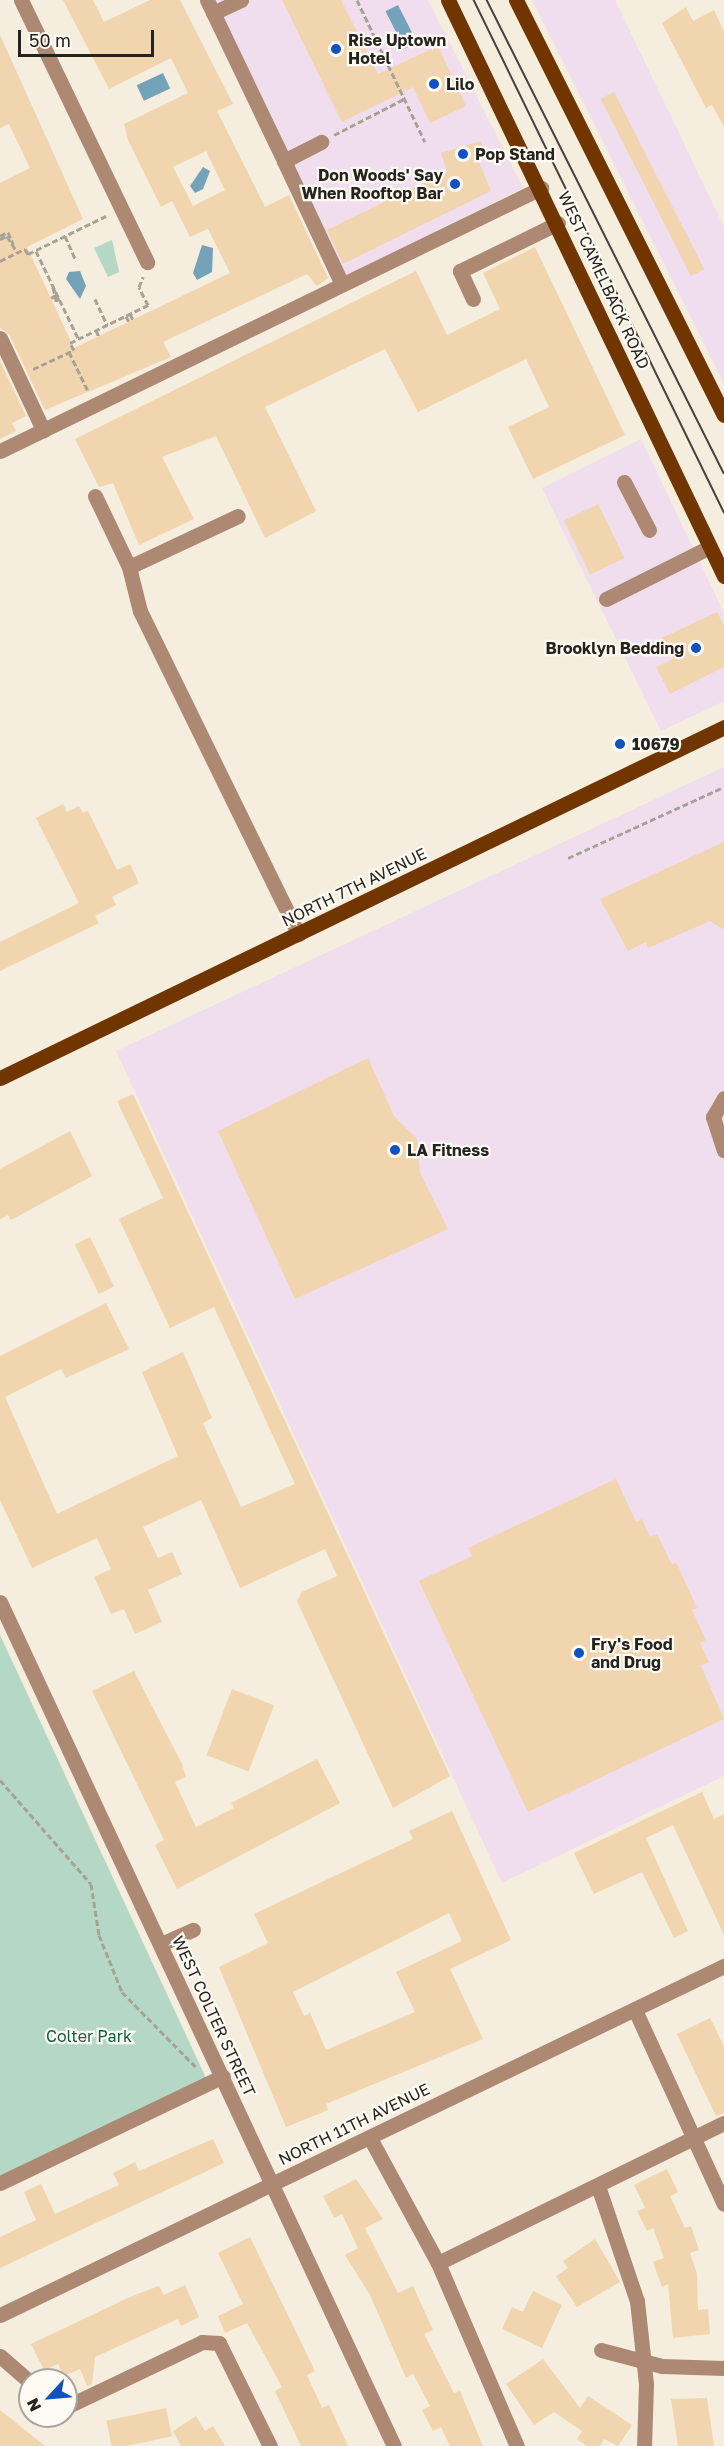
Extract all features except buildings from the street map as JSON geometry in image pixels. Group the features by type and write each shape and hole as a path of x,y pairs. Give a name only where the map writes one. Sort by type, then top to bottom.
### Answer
{"main road":[{"name":"WEST CAMELBACK ROAD","path":"448,0 558,223 724,576"},
{"path":"516,0 724,415"},
{"name":"NORTH 7TH AVENUE","path":"0,1078 724,727"}],"street":[{"path":"21,0 147,262"},
{"path":"241,0 210,6 342,284"},
{"path":"284,161 321,142"},
{"path":"0,451 541,188"},
{"path":"473,299 460,272 558,223"},
{"path":"0,338 43,430"},
{"path":"624,482 649,531"},
{"path":"95,496 129,567 140,611 298,934"},
{"path":"129,567 238,516"},
{"path":"606,599 710,547"},
{"path":"724,1098 713,1117 724,1150"},
{"name":"WEST COLTER STREET","path":"0,1602 394,2446"},
{"path":"161,1944 193,1930"},
{"name":"NORTH 11TH AVENUE","path":"0,2315 724,1966"},
{"path":"634,2010 724,2204"},
{"path":"0,2183 223,2076"},
{"path":"438,2263 724,2123"},
{"path":"370,2138 438,2263 517,2446"},
{"path":"598,2186 634,2283 643,2362 644,2446"},
{"path":"78,2401 202,2342 219,2343 270,2446"},
{"path":"601,2350 643,2362 724,2368"},
{"path":"0,2356 18,2372"}],"path":[{"path":"357,0 425,142"},
{"path":"321,142 404,99"},
{"path":"0,261 17,252 36,251 121,208"},
{"path":"0,238 7,236 17,252"},
{"path":"65,237 76,261"},
{"path":"36,251 53,287 57,304"},
{"path":"147,262 140,287 151,311"},
{"path":"53,287 57,304 78,339"},
{"path":"51,298 56,295"},
{"path":"95,299 107,325"},
{"path":"94,405 69,352 70,343 148,305"},
{"path":"128,315 131,321"},
{"path":"98,329 101,336"},
{"path":"18,377 69,352"},
{"path":"568,858 724,787"},
{"path":"0,1780 85,1874 111,1974 206,2084"}],"shaded area":[{"path":"216,0 428,0 523,188 346,276"},
{"path":"532,0 615,0 724,227 724,384"},
{"path":"641,439 724,613 724,701 661,731 542,488"},
{"path":"724,767 724,1776 502,1883 116,1051"}],"green space":[{"path":"112,240 119,272 108,277 94,248"},
{"name":"Colter Park","path":"0,1635 206,2078 0,2176"}],"water":[{"path":"398,5 417,42 405,49 386,11"},
{"path":"163,73 170,88 144,101 137,85"},
{"path":"203,167 210,171 203,189 195,193 190,186"},
{"path":"202,245 213,248 212,272 197,280 193,273"},
{"path":"80,271 86,286 80,299 66,279 69,272"}],"tram line":[{"path":"474,0 724,512"},
{"path":"487,0 724,473"}],"place":[{"name":"Rise Uptown Hotel","path":"336,49"},
{"name":"Lilo","path":"434,84"},
{"name":"Pop Stand","path":"463,154"},
{"name":"Don Woods' Say When Rooftop Bar","path":"455,184"},
{"name":"Brooklyn Bedding","path":"696,648"},
{"name":"10679","path":"620,744"},
{"name":"LA Fitness","path":"395,1150"},
{"name":"Fry's Food and Drug","path":"579,1653"}]}
